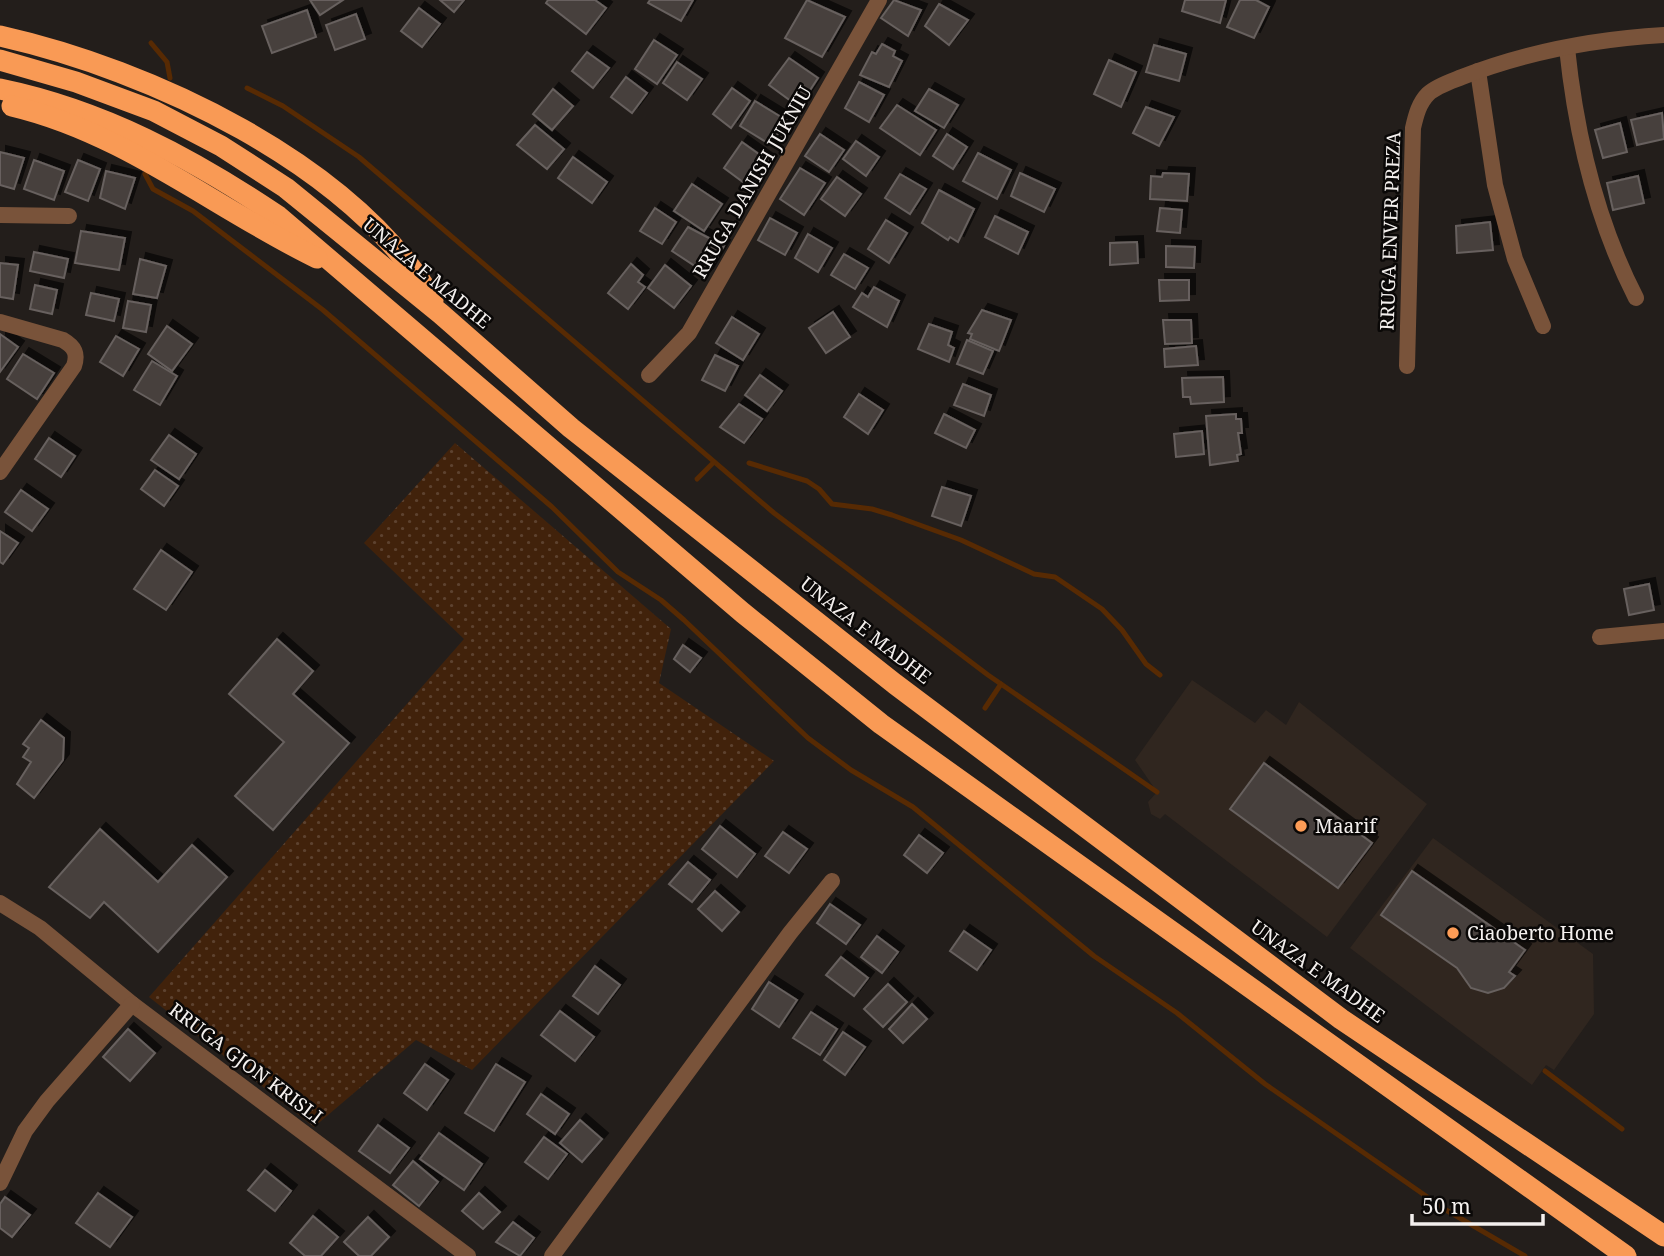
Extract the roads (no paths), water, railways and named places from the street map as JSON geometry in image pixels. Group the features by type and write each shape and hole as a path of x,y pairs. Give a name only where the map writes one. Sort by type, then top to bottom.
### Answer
{"highway":[{"path":"0,36 78,57 156,88 239,128 328,187 382,232 412,265 441,314"},
{"name":"UNAZA E MADHE","path":"0,60 120,97 221,146 320,212 572,428 895,684 1341,1019 1664,1236"},
{"path":"0,89 72,108 174,151 278,216 743,613 871,716 1626,1256"},
{"path":"0,103 82,128 110,141 202,190 283,241 344,271"}],"street":[{"name":"RRUGA DANISH JUKNIU","path":"649,375 689,333 879,0"},
{"name":"RRUGA ENVER PREZA","path":"1407,366 1415,119 1429,92 1478,71 1567,48 1664,35"},
{"path":"1567,48 1577,130 1617,262 1636,298"},
{"path":"1478,71 1495,185 1516,259 1543,327"},
{"path":"0,215 68,216"},
{"path":"0,322 63,340 72,346 77,356 74,366 0,472"},
{"path":"1600,637 1664,631"},
{"path":"552,1256 790,933 832,881"},
{"name":"RRUGA GJON KRISLI","path":"0,903 40,928 132,1004 468,1256"},
{"path":"0,1183 25,1131 47,1101 132,1004"}],"waterway":[{"path":"151,43 167,62 170,78"},
{"path":"247,88 283,106 359,157 774,513 988,675 1157,792"},
{"path":"145,174 153,189 193,211 323,310 552,507 618,572 661,600 684,620 808,738 851,770 913,807 1094,956 1177,1013 1265,1084 1446,1210 1525,1256"},
{"path":"697,479 714,462"},
{"path":"749,463 807,481 819,489 832,504 872,509 892,515 961,540 1034,574 1055,577 1102,609 1122,630 1146,664 1160,675"},
{"path":"985,708 1001,684"},
{"path":"1545,1071 1622,1129"}],"place":[{"name":"Maarif","path":"1301,826"},
{"name":"Ciaoberto Home","path":"1453,933"}]}
